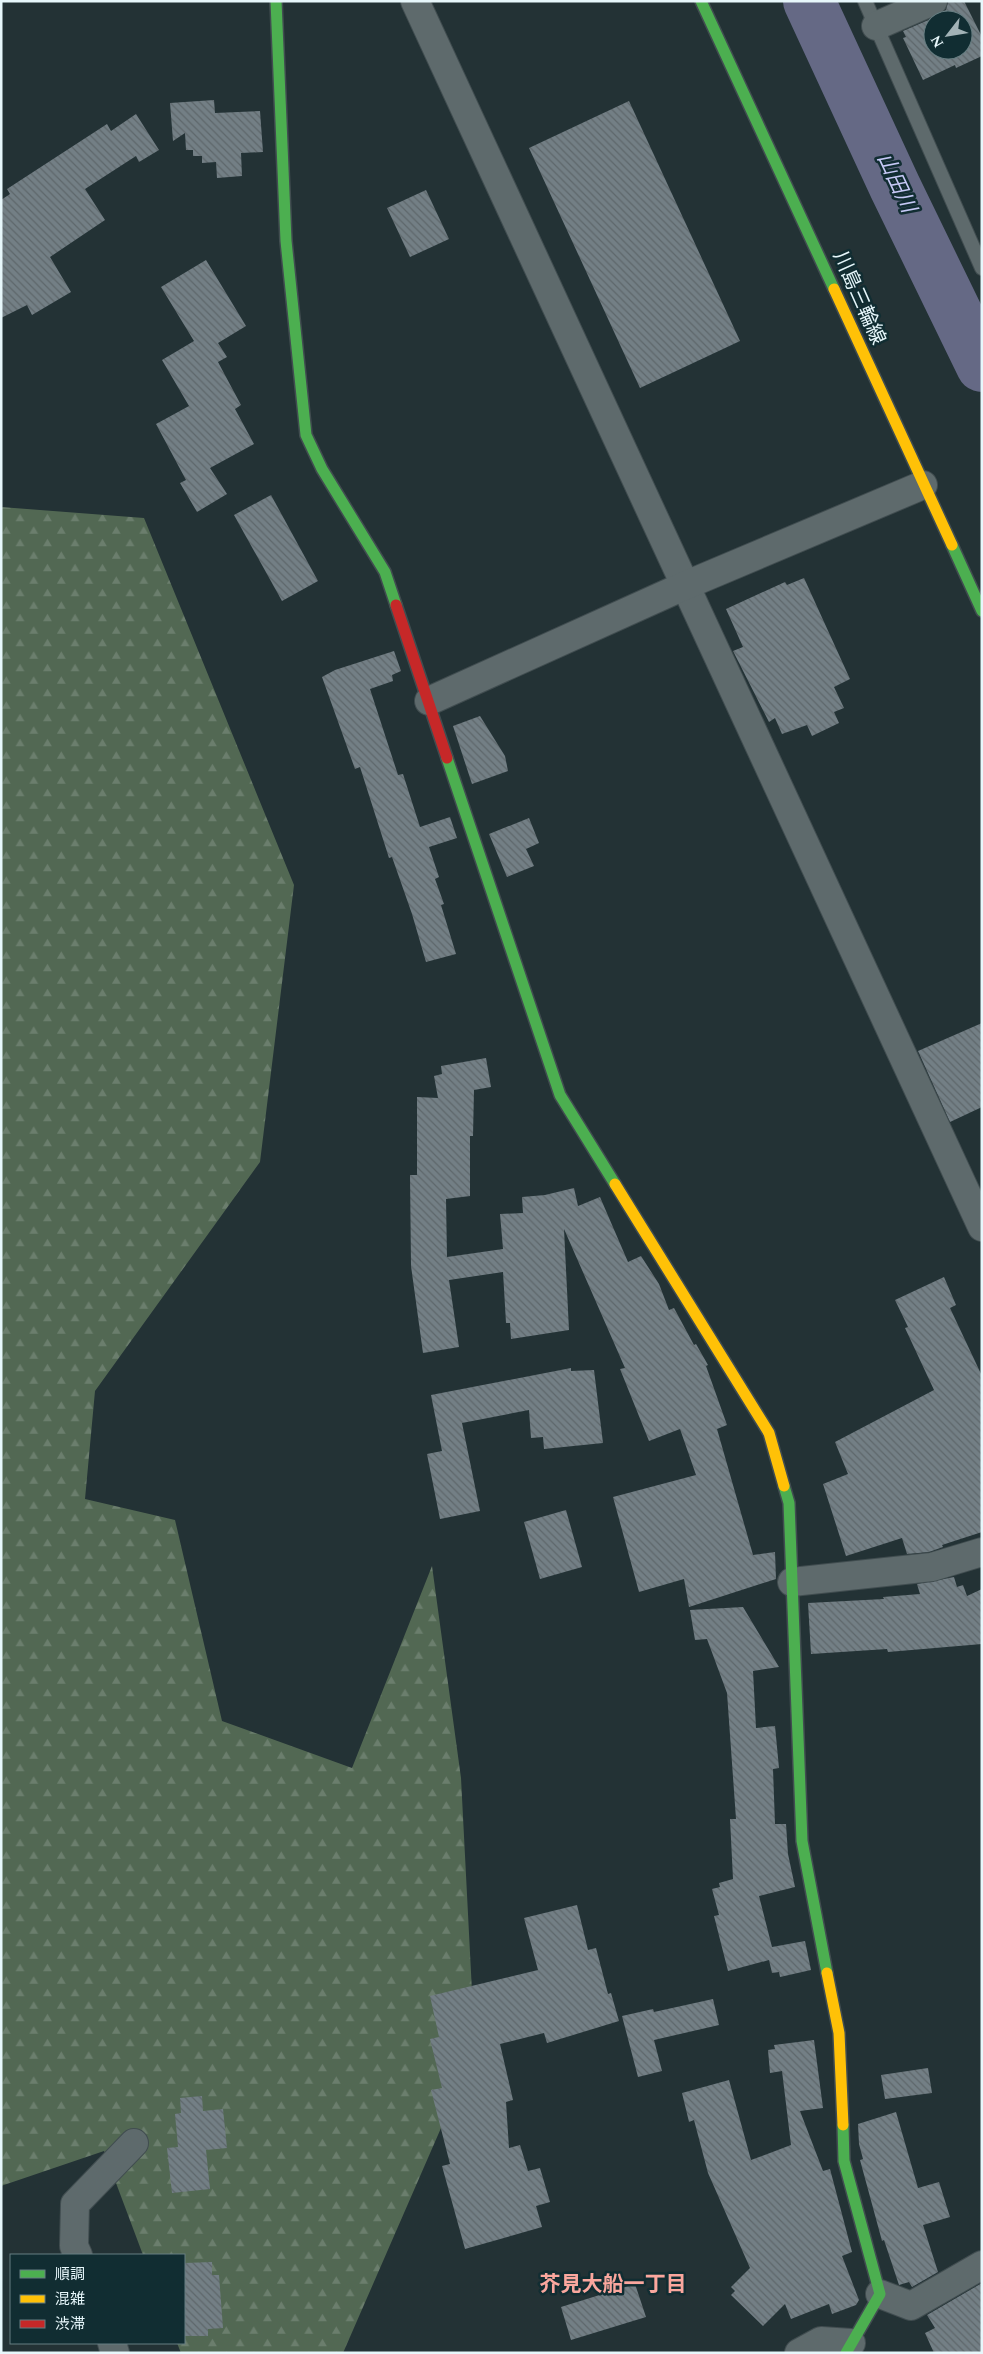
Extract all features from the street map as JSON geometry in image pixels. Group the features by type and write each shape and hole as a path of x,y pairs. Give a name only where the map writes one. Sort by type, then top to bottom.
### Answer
{"street":[{"path":"276,1 286,241 306,435 322,469 385,572 560,1095 768,1433 788,1503 802,1841 839,2033 844,2161 880,2294 848,2348 821,2341 798,2353"},
{"path":"415,1 982,1227"},
{"name":"川島三輪線","path":"701,1 982,611"},
{"path":"876,26 933,1"},
{"path":"429,701 684,586 923,485"},
{"path":"792,1582 932,1567 982,1552"},
{"path":"78,2254 74,2246 75,2204 134,2143"},
{"path":"880,2294 911,2306 982,2265"}],"lane":[{"path":"865,1 982,268"}],"green space":[{"path":"1,507 144,518 294,885 260,1162 95,1391 85,1499 175,1520 222,1721 352,1768 432,1566 461,1778 475,2050 343,2353 181,2353 177,2344 185,2344 185,2254 143,2254 104,2151 1,2186"}],"building":[{"path":"948,1 964,1 968,10 946,10"},
{"path":"973,19 982,37 982,56 956,68 955,65 923,80 903,38 906,37 903,31 923,22 923,60 973,60"},
{"path":"214,100 215,113 260,111 263,152 241,153 242,176 217,178 216,162 202,163 202,156 193,156 193,150 186,150 185,133 173,141 170,103"},
{"path":"629,101 740,341 640,388 529,148"},
{"path":"136,114 159,150 139,162 136,156 85,189 105,220 50,257 71,292 32,315 27,305 1,318 1,200 10,194 7,189 107,124 111,131"},
{"path":"426,190 449,239 410,257 387,208"},
{"path":"206,260 246,326 218,343 227,357 218,362 241,405 235,409 254,444 210,468 227,494 197,512 180,483 186,480 156,424 189,406 162,360 194,341 161,287"},
{"path":"271,495 318,581 282,601 234,515"},
{"path":"804,578 850,679 834,687 844,708 834,712 839,723 812,736 807,725 782,734 775,718 769,722 733,651 743,647 726,609 785,582 787,585"},
{"path":"394,651 401,671 392,675 393,681 370,689 398,775 403,774 420,827 450,817 457,838 429,847 439,877 435,879 444,904 441,905 456,954 426,962 412,914 392,857 389,858 360,767 355,769 322,677 335,670"},
{"path":"480,716 505,756 508,771 472,784 453,726"},
{"path":"529,818 539,843 526,849 534,866 507,877 489,834"},
{"path":"982,1023 982,1107 950,1122 918,1051"},
{"path":"486,1058 491,1087 474,1090 473,1136 470,1136 470,1196 446,1199 447,1257 503,1249 500,1214 523,1213 522,1197 545,1195 574,1188 578,1206 600,1197 628,1262 641,1256 659,1284 669,1310 674,1308 694,1345 696,1344 708,1365 706,1366 727,1425 717,1429 753,1555 775,1552 776,1579 689,1607 684,1579 639,1592 613,1497 696,1475 680,1429 649,1441 620,1369 625,1368 564,1229 569,1330 511,1339 510,1323 506,1323 503,1272 449,1280 459,1347 423,1353 411,1266 410,1175 417,1175 417,1097 438,1098 434,1076 442,1074 441,1066"},
{"path":"944,1277 956,1305 950,1308 982,1376 982,1532 942,1545 943,1547 929,1552 907,1554 902,1538 846,1556 823,1484 848,1474 835,1442 934,1390 905,1328 908,1327 895,1300"},
{"path":"571,1368 571,1371 594,1370 603,1443 544,1449 543,1437 531,1438 529,1410 462,1423 480,1511 440,1519 427,1454 442,1451 431,1395"},
{"path":"566,1510 582,1567 540,1579 524,1522"},
{"path":"954,1577 957,1587 963,1585 967,1596 982,1589 982,1644 888,1652 887,1649 811,1654 808,1603 884,1599 883,1597 920,1594 917,1584"},
{"path":"743,1607 779,1667 753,1671 756,1728 775,1726 779,1768 773,1769 775,1824 786,1824 788,1854 795,1887 759,1896 772,1947 805,1941 811,1970 780,1977 779,1972 772,1973 769,1960 728,1971 714,1916 719,1915 712,1889 720,1887 719,1883 733,1879 730,1819 736,1819 727,1693 707,1639 695,1640 690,1610"},
{"path":"577,1905 588,1950 596,1948 608,1994 611,1993 619,2021 547,2043 544,2033 500,2044 513,2100 506,2102 509,2148 520,2145 528,2171 540,2168 550,2202 536,2206 542,2227 465,2249 442,2166 450,2164 431,2090 442,2088 430,2039 439,2037 430,1996 538,1970 524,1918"},
{"path":"713,1999 719,2025 654,2040 662,2071 638,2077 622,2016 653,2009 654,2012"},
{"path":"814,2040 823,2108 800,2111 823,2171 830,2169 852,2252 842,2256 859,2300 856,2305 832,2314 829,2304 791,2319 785,2304 763,2326 731,2295 735,2291 731,2287 750,2268 708,2173 694,2120 689,2122 682,2093 729,2080 751,2160 791,2145 782,2071 770,2073 768,2050 775,2049 774,2045"},
{"path":"928,2068 932,2093 885,2099 881,2075"},
{"path":"202,2096 203,2111 223,2109 227,2148 206,2150 210,2189 172,2193 167,2148 178,2147 175,2114 181,2113 180,2098"},
{"path":"896,2112 918,2188 939,2182 950,2217 923,2225 938,2272 912,2287 909,2282 899,2285 884,2240 882,2241 860,2160 863,2159 859,2144 858,2124"},
{"path":"212,2262 212,2275 219,2275 223,2328 208,2329 208,2336 185,2336 185,2263"},
{"path":"982,2283 982,2353 934,2353 925,2333 935,2328 927,2315"},
{"path":"635,2284 646,2317 571,2340 561,2307"}],"waterway":[{"name":"山田川","path":"809,1 895,187 982,366"}],"traffic: fast":[{"path":"276,1 286,241 306,435 322,469 385,572 396,605"},
{"path":"701,1 834,289"},
{"path":"952,545 982,611"},
{"path":"447,758 560,1095 615,1184"},
{"path":"784,1486 789,1503 802,1841 827,1973"},
{"path":"843,2125 844,2161 880,2294 846,2353"}],"traffic: slow":[{"path":"834,289 952,545"},
{"path":"615,1184 769,1433 784,1486"},
{"path":"827,1973 839,2033 843,2125"}],"traffic: jam":[{"path":"396,605 447,758"}],"district":[{"name":"芥見大船一丁目","path":"613,2285"}]}
